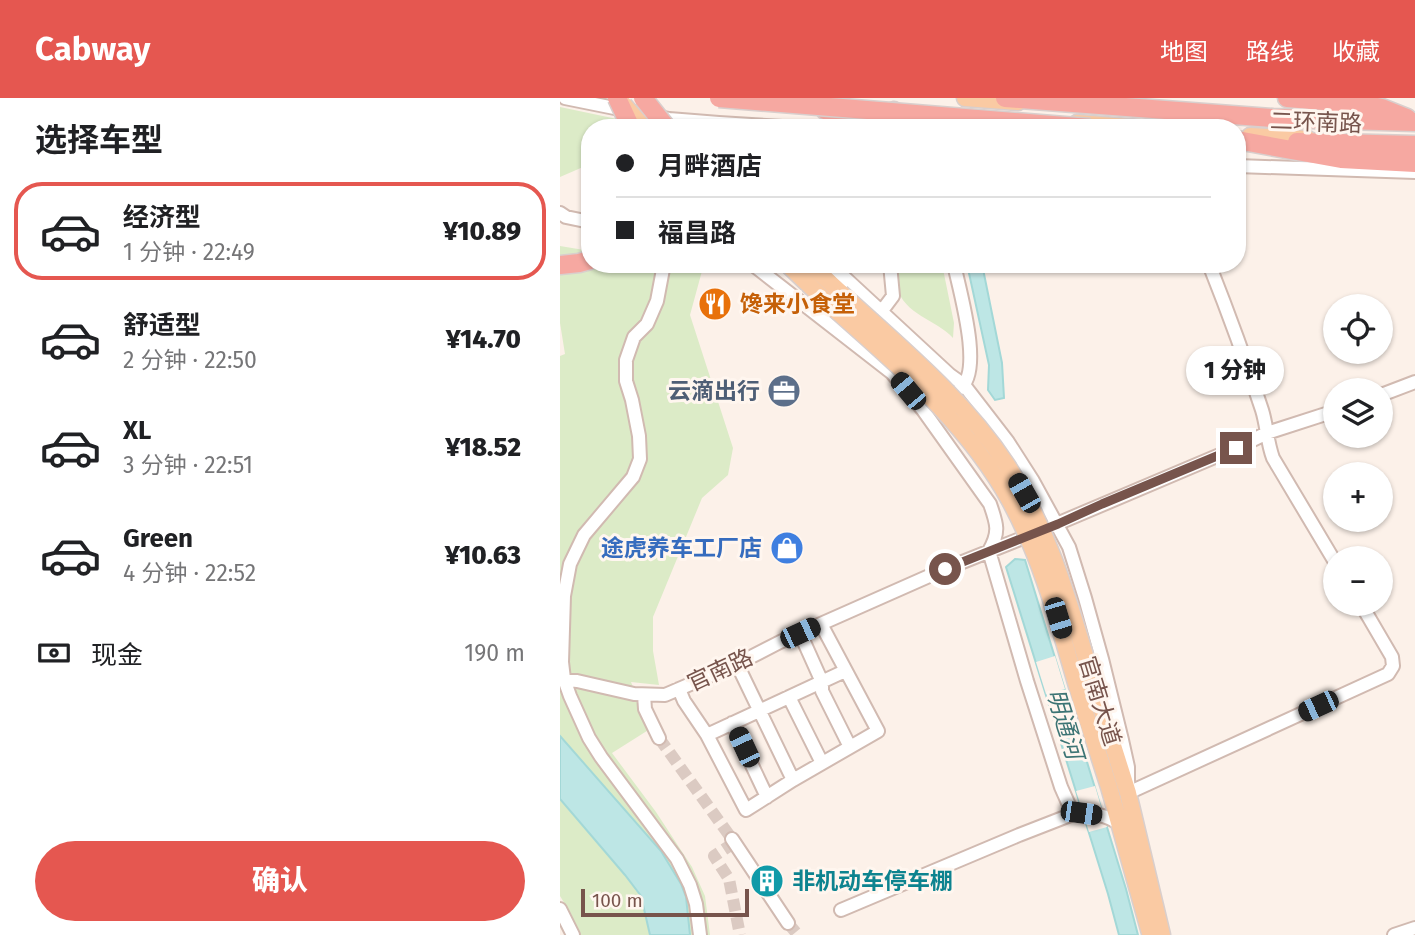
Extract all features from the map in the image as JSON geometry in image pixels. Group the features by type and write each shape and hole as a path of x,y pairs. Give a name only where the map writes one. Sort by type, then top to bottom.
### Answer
{"highway":[{"path":"617,98 627,119"},
{"path":"641,98 659,119"},
{"path":"719,98 985,119"},
{"path":"1005,98 1251,116 1415,122"},
{"path":"1287,98 1374,105 1415,122"},
{"path":"763,100 821,110 850,119"},
{"path":"1246,139 1332,144 1415,143"},
{"path":"1246,140 1341,159 1415,163"},
{"path":"560,265 581,262"}],"main road":[{"path":"617,98 636,119"},
{"name":"二环南路","path":"965,98 1273,121 1415,122"},
{"path":"763,100 1028,119"},
{"path":"892,108 905,119"},
{"name":"官南大道","path":"797,273 937,404 973,445 1013,508 1037,559 1128,793 1162,935"},
{"name":"官南大道","path":"820,273 948,393 974,421 1006,464 1032,508 1052,553 1073,613 1114,821 1151,935"}],"street":[{"path":"565,98 668,119"},
{"path":"1246,166 1415,173"},
{"path":"560,214 581,220"},
{"path":"662,273 657,301 647,324 634,337 626,360 626,381 639,436 640,459 633,477 584,536 570,564 564,596 562,679 595,747 677,859 696,904 700,935"},
{"path":"763,273 892,373 923,410 990,504 996,520 997,537 989,551 1032,679 1061,787 1077,814"},
{"path":"840,273 964,385 1008,442 1058,524 1073,560 1102,659 1128,766 1128,793 1388,674 1393,666 1392,657 1368,616"},
{"path":"881,312 893,296 891,273"},
{"path":"923,410 964,385 969,377 968,327 956,273"},
{"path":"1213,273 1263,414 1276,467 1325,546"},
{"path":"1393,390 1415,382"},
{"name":"官南路","path":"562,679 645,695 665,695 989,551 1058,524 1267,433 1323,415"},
{"path":"679,689 707,734 746,810 878,731 821,624"},
{"path":"800,633 822,682 822,691 850,747"},
{"path":"737,664 793,780"},
{"path":"707,734 845,671"},
{"path":"645,695 645,709 659,738"},
{"path":"789,697 822,763"},
{"path":"732,723 767,797"},
{"path":"841,910 1006,840 1077,814 1114,821"},
{"path":"732,839 788,923"},
{"path":"560,909 573,935"},
{"path":"1394,935 1415,928"}],"green space":[{"path":"560,107 617,119 581,119 581,168 560,177"},
{"path":"560,246 581,250 581,273 701,273 690,315 733,448 728,475 702,498 653,617 653,651 659,685 631,682 650,729 612,753 656,812 692,867 705,896 710,935 580,935 560,896 560,356 565,354 560,323"},
{"path":"896,273 944,273 954,323 953,338 906,304 897,287"}],"water":[{"path":"969,273 984,273 1002,363 1004,398 995,400 988,390 989,365"},
{"name":"明通河","path":"1015,559 1025,560 1138,935 1119,935 1006,567"},
{"path":"560,736 661,851 686,897 690,935 650,935 641,896 560,799"}],"pier":[{"path":"1055,656 1065,689 1046,694 1036,662"},
{"path":"1095,786 1107,827 1089,832 1076,791"}],"tunnel":[{"path":"659,738 732,839"},
{"path":"734,843 714,856 729,879 740,935"},
{"path":"788,923 798,935"}],"place":[{"name":"馋来小食堂","path":"715,304"},
{"name":"云滴出行","path":"784,391"},
{"name":"途虎养车工厂店","path":"787,548"},
{"name":"非机动车停车棚","path":"767,881"}],"route":[{"path":"945,569 1236,448"}]}
